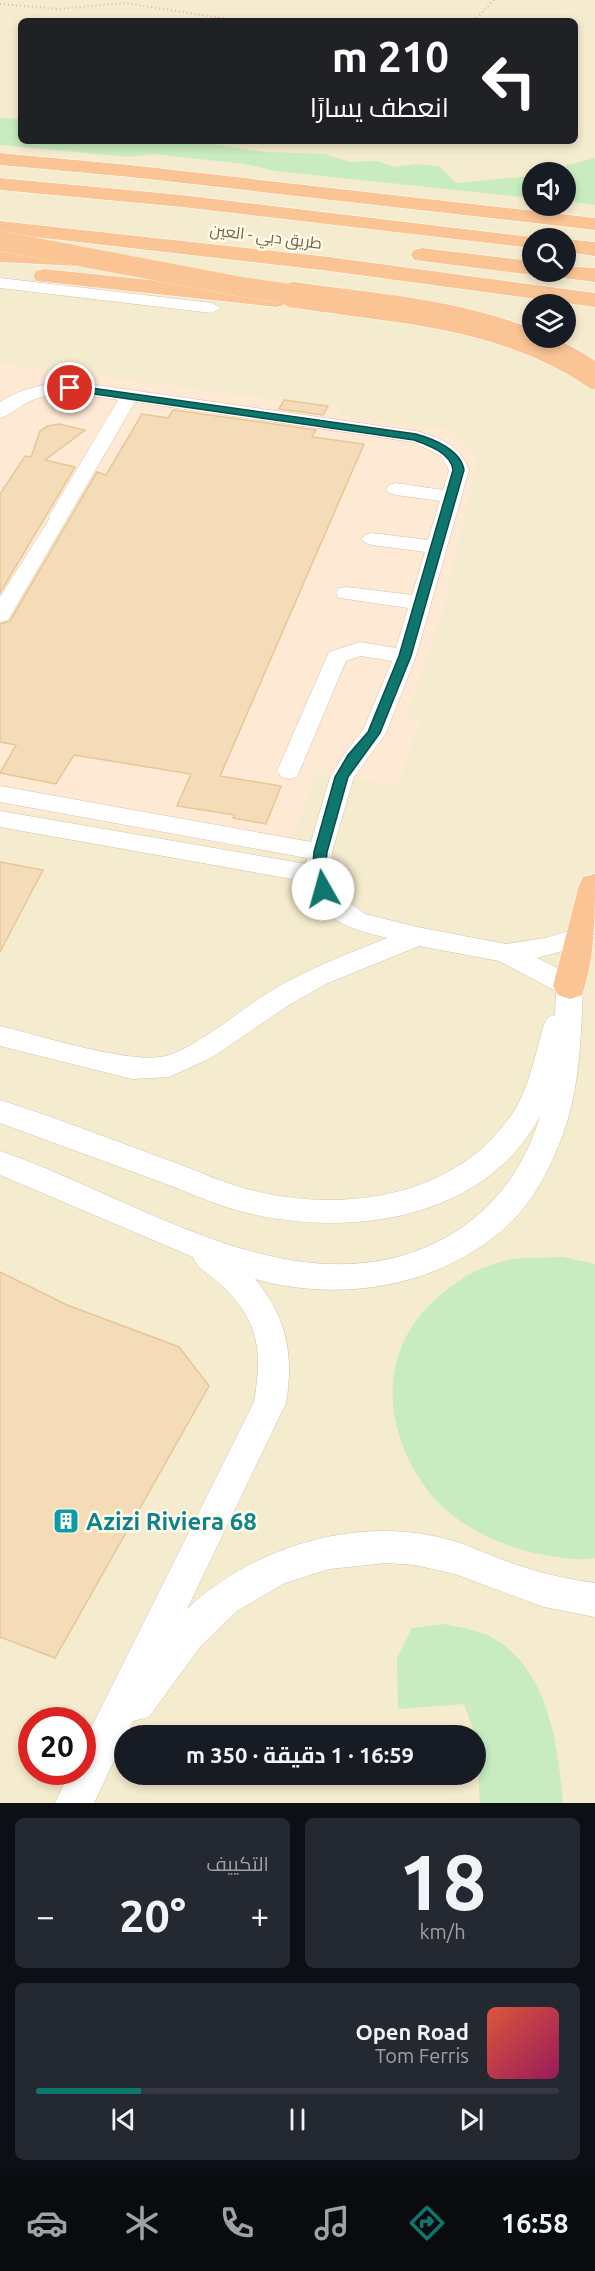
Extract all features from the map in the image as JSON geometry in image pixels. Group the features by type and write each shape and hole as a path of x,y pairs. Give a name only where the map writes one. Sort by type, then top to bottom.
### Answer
{"highway":[{"path":"0,159 153,173 595,224"},
{"name":"طريق دبي - العين","path":"0,184 182,201 522,241"},
{"name":"طريق دبي - العين","path":"0,207 375,249"},
{"path":"0,227 329,264 595,300"},
{"path":"0,241 242,287 460,319 507,332 548,348 595,376"},
{"path":"576,247 595,249"},
{"path":"399,252 522,267"},
{"path":"0,255 260,267 477,285"},
{"path":"0,271 359,309 405,311"},
{"path":"576,273 595,275"},
{"path":"570,986 595,885"}],"street":[{"path":"0,284 212,308"},
{"path":"0,412 23,397 52,389 82,389 416,437 438,445 458,463 459,470 405,656 374,733 353,758 342,777 319,864 330,902 342,913 375,927 505,953 539,968 570,986"},
{"path":"0,615 130,395"},
{"path":"396,489 451,497"},
{"path":"372,539 437,547"},
{"path":"347,592 422,603"},
{"path":"289,771 337,657 360,649 405,656"},
{"path":"0,794 319,864"},
{"path":"0,819 319,864"},
{"path":"0,1036 132,1068 169,1066 201,1051 260,1011 319,976 417,936"},
{"path":"505,953 545,947 582,936"},
{"path":"0,1111 217,1191 279,1209 344,1212 402,1204 453,1185 474,1171 507,1142 530,1108 570,986"},
{"path":"0,1163 182,1239 264,1268 326,1278 357,1277 397,1270 443,1254 468,1241 509,1207 524,1187 548,1136 565,1063 570,986"},
{"path":"96,1756 261,1424 275,1382 273,1340 254,1297 238,1280 182,1239"},
{"path":"96,1760 166,1661 196,1626 224,1600 257,1579 286,1567 347,1551 410,1549 443,1554 518,1583 565,1597 595,1600"},
{"path":"74,1803 82,1785"}],"path":[{"path":"477,18 494,0"},
{"path":"0,4 58,9 125,3 221,18"}],"shaded area":[{"path":"0,0 595,0 595,1803 0,1803"},
{"path":"0,363 340,408 337,415 450,430 478,456 443,611 407,717 421,720 398,785 316,773 287,855 0,807"}],"green space":[{"path":"0,118 18,119 18,144 213,144 265,152 325,154 350,162 377,161 395,167 415,164 439,166 456,183 522,177 522,197 276,171 245,164 153,154 128,157 0,145"},
{"path":"595,158 595,205 576,202 576,163"},
{"path":"563,1257 595,1264 595,1558 589,1559 550,1556 517,1549 483,1534 452,1515 428,1491 412,1467 401,1441 395,1415 393,1389 396,1364 405,1339 419,1316 440,1295 472,1273 499,1262 521,1258"},
{"path":"444,1624 474,1630 495,1639 518,1658 531,1675 548,1715 558,1759 563,1803 480,1803 479,1785 486,1785 486,1725 472,1725 464,1704 398,1709 397,1658 412,1628"}],"building":[{"path":"284,400 328,406 323,415 279,409"},
{"path":"173,410 316,430 312,437 364,444 220,776 281,786 266,824 233,818 235,815 177,806 191,774 74,755 56,784 0,773 16,745 0,742 0,624 10,621 97,472 106,475 142,414 168,418"},
{"path":"59,424 85,430 45,460 75,467 0,593 0,494 25,456 31,457 40,431 48,426"},
{"path":"0,862 43,870 0,952"},
{"name":"Azizi Riviera 68","path":"0,1272 67,1305 179,1347 209,1386 55,1658 0,1637"}],"place":[{"name":"Azizi Riviera 68","path":"66,1521"}],"route":[{"path":"70,388 416,437 438,445 453,456 458,463 459,470 405,656 374,733 357,752 342,777 320,852 318,875 323,889"}]}
